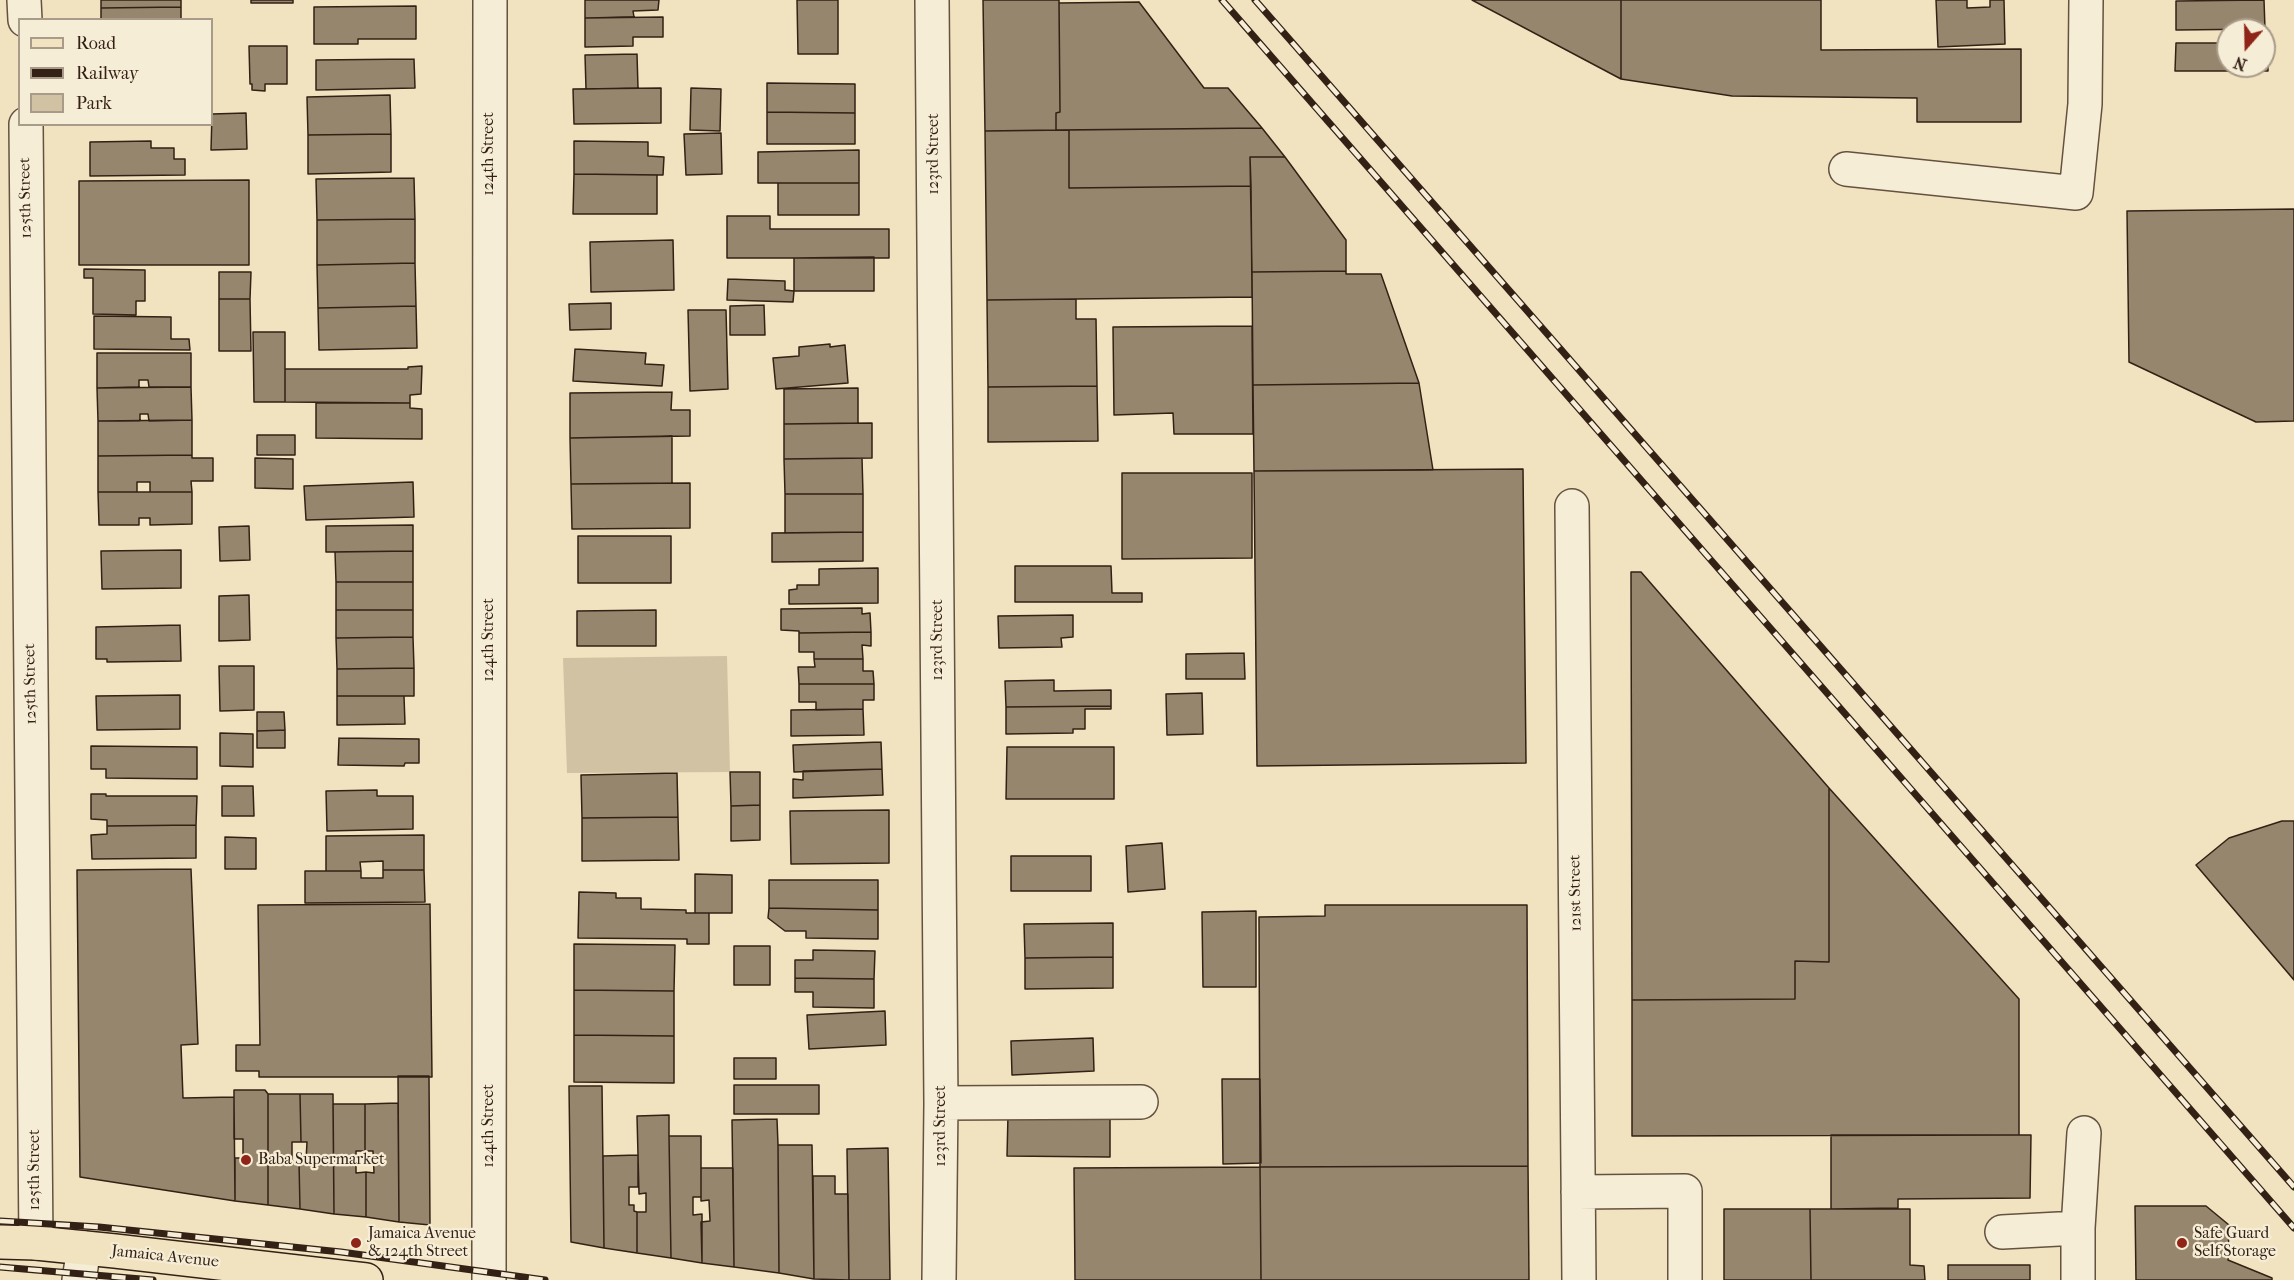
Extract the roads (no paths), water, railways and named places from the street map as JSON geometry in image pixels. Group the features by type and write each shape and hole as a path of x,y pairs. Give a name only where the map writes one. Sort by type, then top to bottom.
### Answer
{"main road":[{"name":"Jamaica Avenue","path":"0,1242 36,1243 366,1280"}],"street":[{"path":"24,0 24,18"},
{"name":"124th Street","path":"489,0 489,1280"},
{"name":"123rd Street","path":"932,0 941,1103 939,1280"},
{"path":"1846,169 2076,193 2085,104 2086,0"},
{"name":"125th Street","path":"26,126 36,1243"},
{"name":"121st Street","path":"1572,506 1579,1280"},
{"path":"941,1103 1141,1102"},
{"path":"2078,1280 2078,1228 2084,1133"},
{"path":"1578,1192 1685,1191 1685,1280"},
{"path":"2002,1232 2078,1228"},
{"path":"79,1280 84,1248"}],"railway":[{"path":"1222,0 2294,1228"},
{"path":"1255,0 2294,1187"},
{"path":"0,1221 99,1227 341,1252 545,1280"},
{"path":"0,1267 153,1280"}],"place":[{"name":"Baba Supermarket","path":"246,1160"},
{"name":"Jamaica Avenue & 124th Street","path":"356,1243"},
{"name":"Safe Guard Self Storage","path":"2182,1243"}]}
